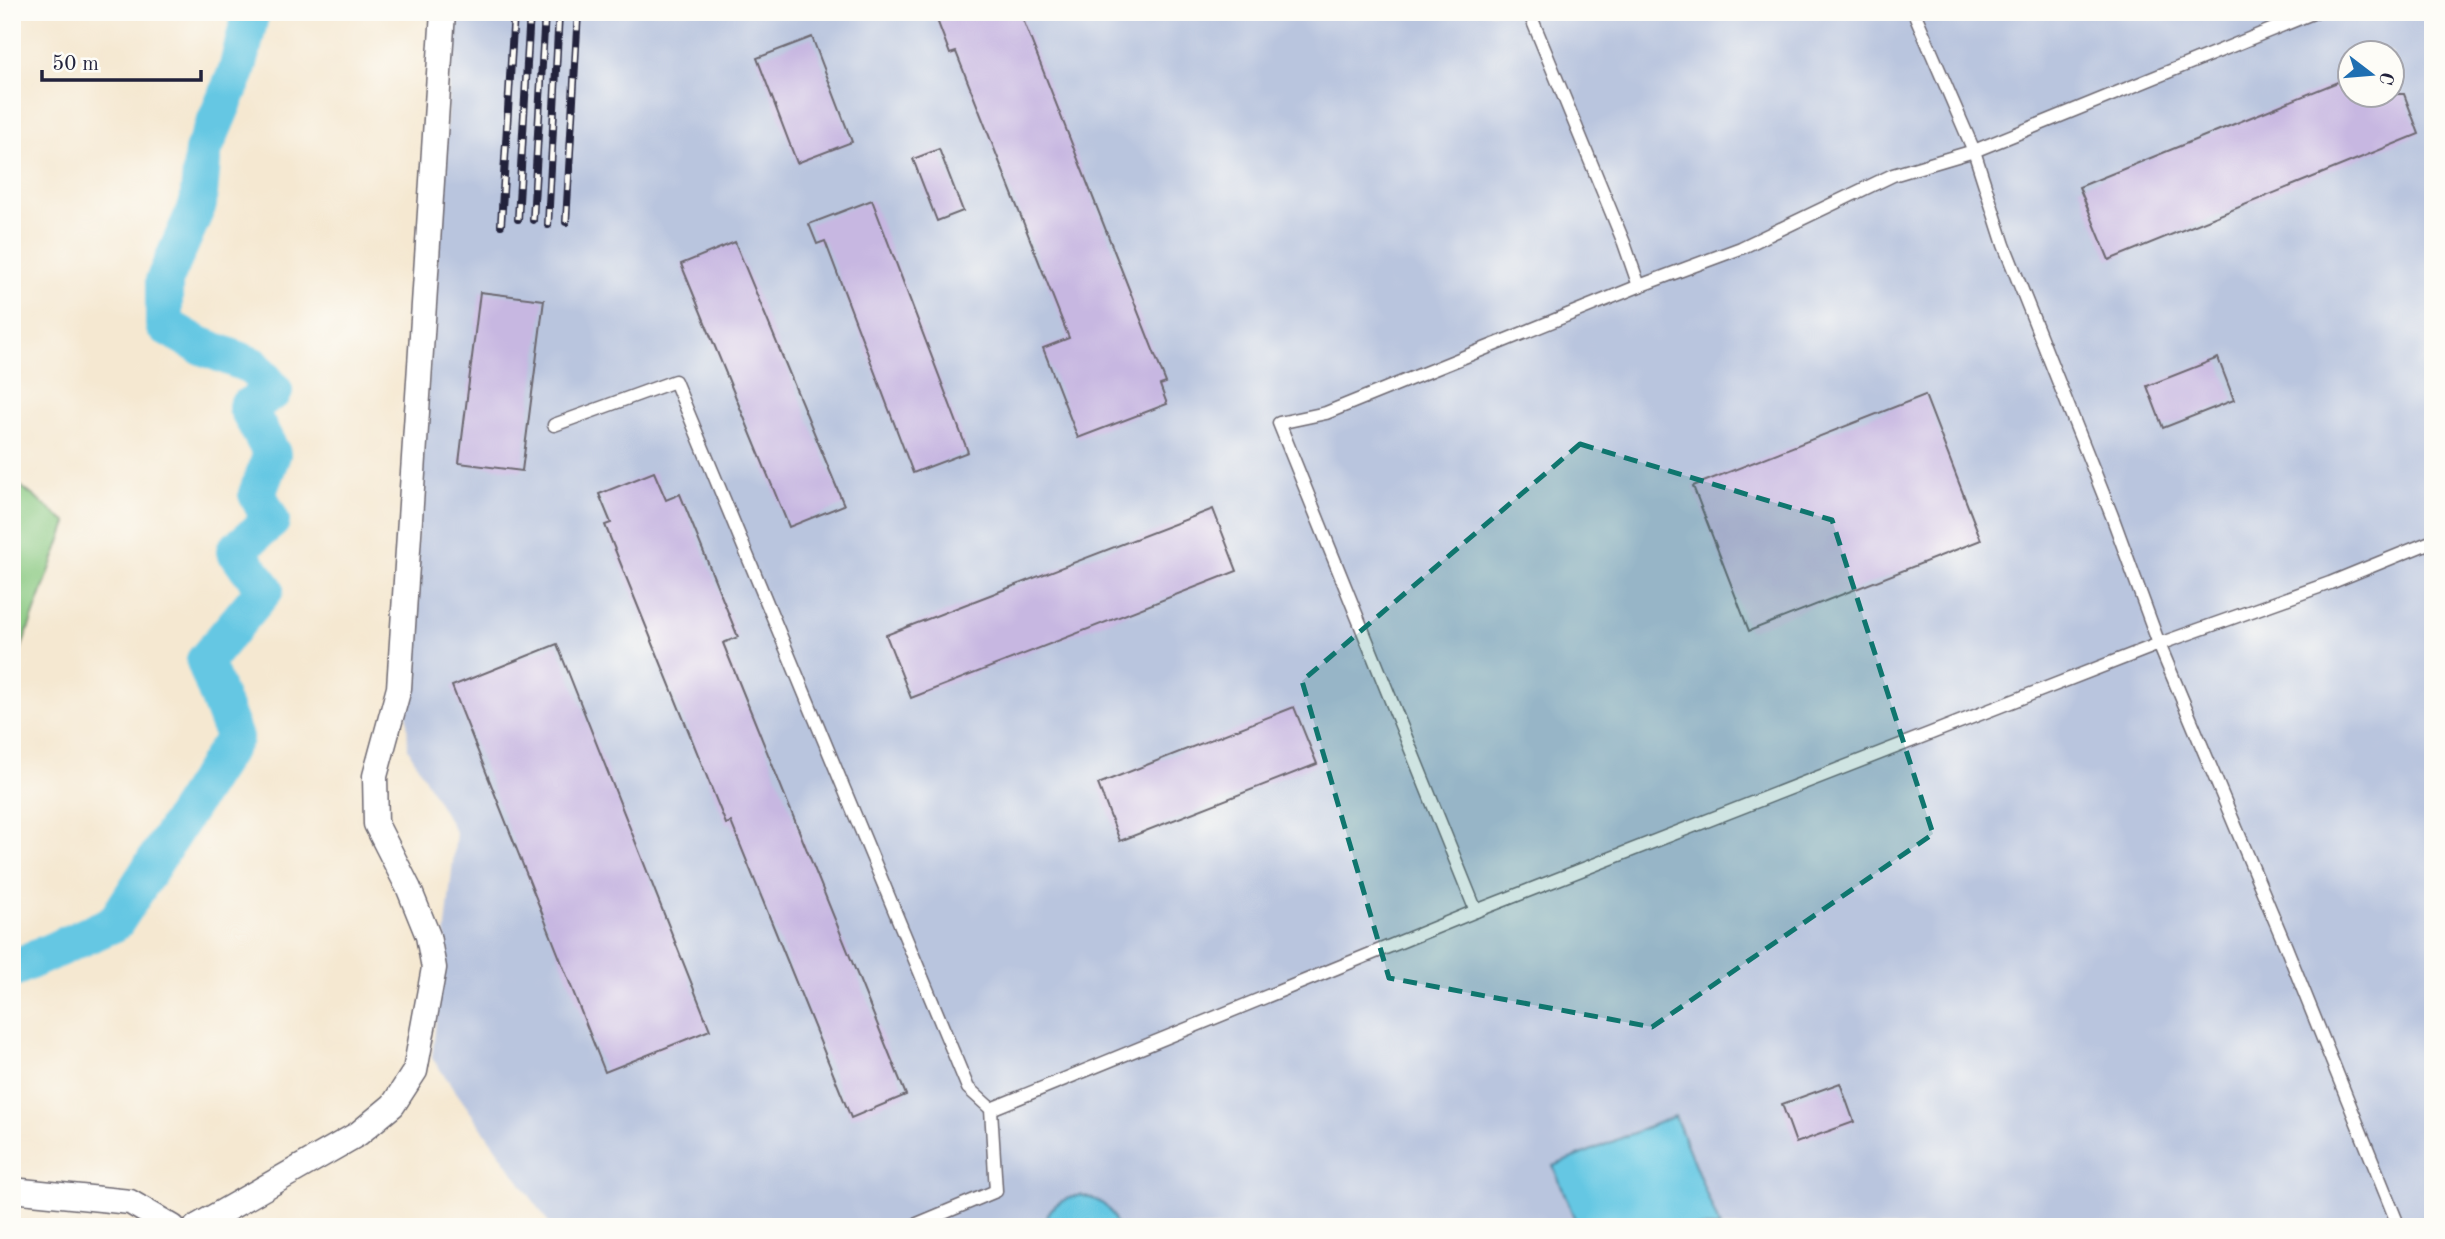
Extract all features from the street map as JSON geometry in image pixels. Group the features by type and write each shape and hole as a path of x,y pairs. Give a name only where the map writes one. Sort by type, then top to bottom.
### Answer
{"street":[{"path":"196,1227 358,1134 393,1105 415,1071 434,968 424,925 376,824 374,776 399,688 443,12"},
{"path":"12,1190 130,1202 173,1227"}],"lane":[{"path":"1529,12 1639,286"},
{"path":"1914,12 1974,151 2004,245 2112,516 2159,644 2291,959 2399,1227"},
{"path":"1476,911 1279,422 1326,413 1639,286 1741,248 1893,175 1974,151 2315,12"},
{"path":"554,425 676,381 968,1088 991,1109 996,1191 910,1227"},
{"path":"991,1109 1476,911 2159,644 2330,583 2433,541"},
{"path":"12,733 12,743"}],"highlighted area":[{"path":"1580,444 1832,520 1933,834 1652,1027 1389,978 1302,681"}],"shaded area":[{"path":"454,12 2433,12 2433,1227 552,1227 432,1058 456,833 408,749 406,688"}],"green space":[{"path":"12,479 67,523 12,674"}],"water":[{"path":"1675,1116 1720,1227 1578,1227 1553,1166"},
{"path":"1080,1195 1104,1205 1112,1214 1117,1227 1043,1227 1051,1209"}],"building":[{"path":"934,12 1020,12 1166,383 1160,385 1167,404 1078,438 1043,348 1069,338 956,52 950,54"},
{"path":"812,37 852,142 797,163 757,58"},
{"path":"2336,83 2336,108 2406,108 2406,99 2419,134 2109,260 2079,187"},
{"path":"939,149 963,211 937,221 913,159"},
{"path":"872,200 968,452 913,473 825,241 817,244 809,224"},
{"path":"735,242 844,505 789,527 681,264"},
{"path":"480,292 544,300 522,471 459,463"},
{"path":"2218,358 2234,400 2163,428 2147,386"},
{"path":"1925,395 1981,540 1749,631 1693,486"},
{"path":"654,472 666,500 680,494 738,637 723,643 906,1095 851,1118 731,822 726,824 605,525 611,523 599,494"},
{"path":"1213,509 1237,571 911,698 886,635"},
{"path":"557,644 710,1030 605,1072 452,686"},
{"path":"1294,707 1317,764 1120,841 1098,784"},
{"path":"1840,1083 1854,1122 1796,1143 1782,1104"}],"waterway":[{"path":"12,969 115,923 234,738 205,661 265,589 235,551 271,521 257,494 272,454 247,407 274,391 253,366 199,345 164,325 164,281 198,204 203,151 237,71 251,12"}],"railway":[{"path":"501,225 514,12"},
{"path":"518,219 530,12"},
{"path":"533,220 545,12"},
{"path":"548,225 559,12"},
{"path":"566,222 578,12"}]}
